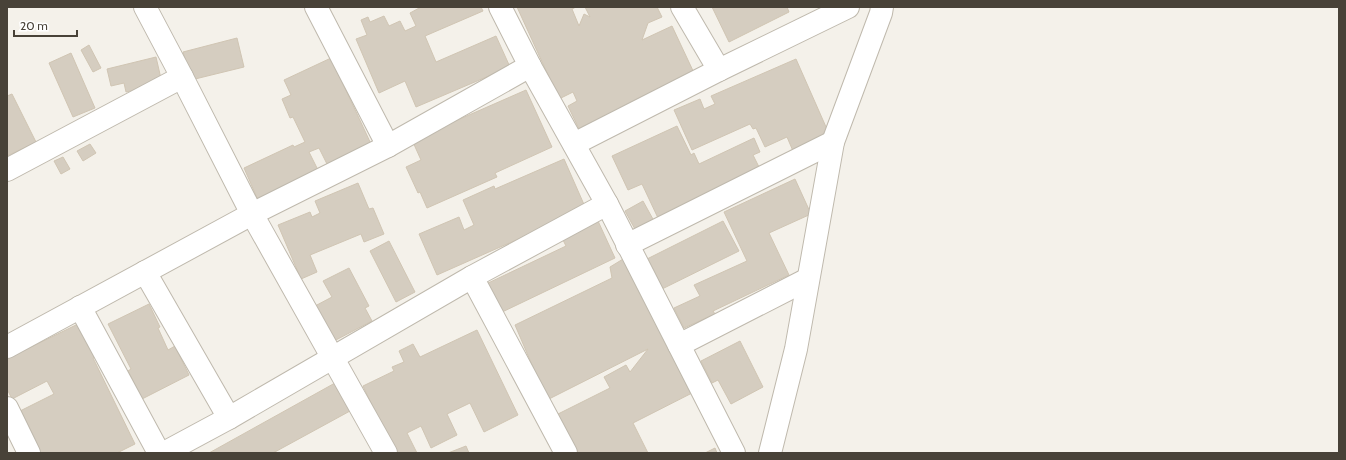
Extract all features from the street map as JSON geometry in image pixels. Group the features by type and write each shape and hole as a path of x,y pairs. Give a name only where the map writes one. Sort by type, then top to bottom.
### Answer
{"street":[{"path":"145,7 252,214 386,453"},
{"path":"316,7 388,146"},
{"path":"500,7 530,66 607,204 734,453"},
{"path":"682,7 719,70"},
{"path":"574,144 719,70 848,7"},
{"path":"770,453 796,349 833,142 880,9"},
{"path":"7,347 252,214 388,146 530,66"},
{"path":"7,170 182,77"},
{"path":"628,245 833,142"},
{"path":"164,453 229,418 472,277 607,204"},
{"path":"145,272 229,418"},
{"path":"472,277 566,453"},
{"path":"679,345 808,279"},
{"path":"80,307 159,453"},
{"path":"7,408 29,453"}],"building":[{"path":"421,7 481,7 483,11 425,36 436,62 496,36 510,67 416,107 405,81 379,93 356,39 367,35 361,20 368,17 370,22 384,16 389,26 400,21 405,31 416,26 410,13"},
{"path":"517,7 576,7 572,9 579,26 584,14 590,17 585,7 657,7 662,17 648,23 642,40 672,26 695,75 579,129 568,106 577,101 573,92 559,99"},
{"path":"712,7 787,7 789,12 729,42"},
{"path":"237,38 244,67 191,80 183,52"},
{"path":"89,45 101,68 93,72 81,50"},
{"path":"71,53 95,108 73,117 49,63"},
{"path":"156,57 162,83 126,92 124,83 111,86 107,69"},
{"path":"331,58 371,144 327,164 319,148 309,152 319,172 258,200 244,168 293,145 294,147 305,142 293,117 290,118 282,99 291,95 284,80"},
{"path":"796,59 830,136 793,151 787,137 765,147 756,128 753,129 750,124 692,150 674,110 700,99 704,109 715,104 711,96"},
{"path":"526,90 552,147 495,173 497,177 427,208 406,167 421,160 412,140"},
{"path":"12,94 36,142 7,156 7,96"},
{"path":"677,126 691,155 694,153 699,164 754,138 760,152 753,155 761,171 658,218 642,184 628,190 612,156"},
{"path":"90,144 96,153 83,161 77,151"},
{"path":"63,157 70,169 61,174 54,161"},
{"path":"564,159 586,209 437,275 419,234 459,217 464,230 474,225 463,200 494,186 495,189"},
{"path":"795,179 811,214 769,233 789,275 713,311 715,314 684,328 674,308 700,296 694,285 747,261 724,212"},
{"path":"358,183 369,209 373,208 384,234 364,242 361,234 310,255 317,272 301,279 278,225 310,212 312,217 320,213 315,201"},
{"path":"643,201 654,221 636,231 625,211"},
{"path":"598,221 615,258 498,314 484,285 566,246 562,238"},
{"path":"723,221 739,251 660,290 645,260"},
{"path":"389,241 415,292 396,302 370,251"},
{"path":"628,256 696,391 633,423 648,453 576,453 556,415 610,388 604,377 626,365 630,372 648,349 547,400 515,325 612,278 610,267"},
{"path":"349,268 369,306 365,308 372,321 334,341 315,306 332,297 323,281"},
{"path":"149,304 160,327 158,328 168,350 175,346 189,375 142,399 128,371 131,369 108,324"},
{"path":"78,324 135,444 117,453 38,453 18,412 54,394 47,381 12,399 7,389 7,351 21,345 23,351"},
{"path":"477,330 518,415 484,432 470,403 447,414 457,435 431,448 421,426 407,433 417,453 395,453 363,386 394,371 392,367 404,362 399,351 413,344 420,357"},
{"path":"740,341 763,387 731,404 718,380 712,383 701,361"},
{"path":"335,383 350,411 273,453 209,453"},
{"path":"466,446 469,453 448,453"},
{"path":"715,448 717,453 705,453"}]}
